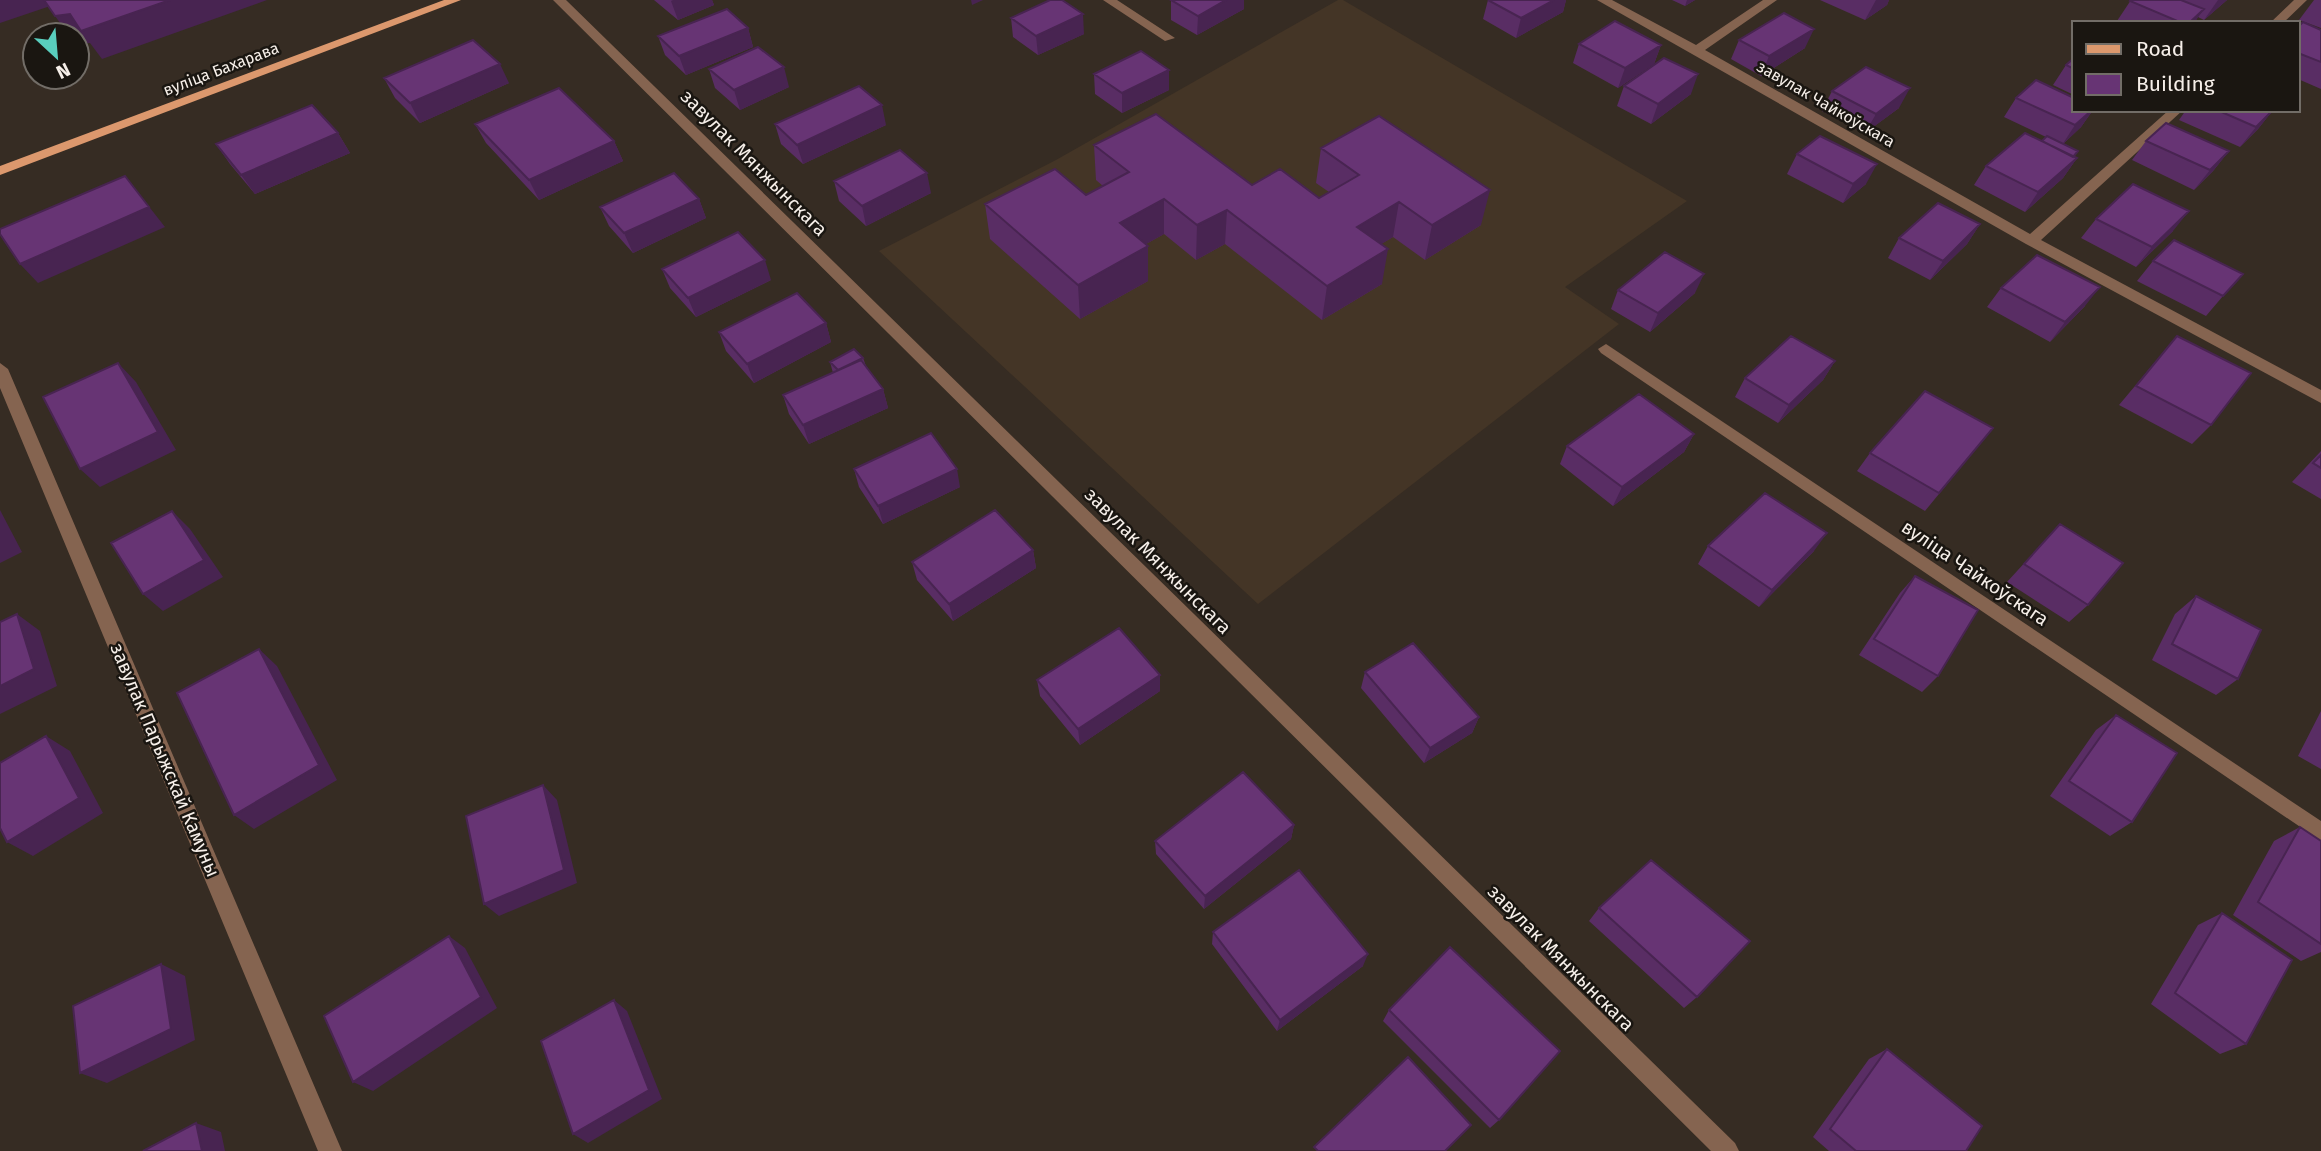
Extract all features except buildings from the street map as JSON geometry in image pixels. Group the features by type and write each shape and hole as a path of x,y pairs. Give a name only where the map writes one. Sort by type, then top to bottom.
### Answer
{"main road":[{"name":"вуліца Бахарава","path":"0,171 455,0"}],"street":[{"name":"завулак Мянжынскага","path":"559,0 1727,1151"},
{"path":"1110,0 1168,38"},
{"name":"завулак Чайкоўскага","path":"1603,0 2031,240 2321,397"},
{"path":"1696,50 1771,0"},
{"path":"2278,21 2301,0"},
{"path":"2031,240 2175,112"},
{"name":"вуліца Чайкоўскага","path":"1606,349 2321,832"},
{"name":"завулак Парыжскай Камуны","path":"0,369 330,1151"}],"shaded area":[{"path":"1338,0 1343,0 1687,201 1565,287 1619,324 1258,604 879,251 1056,160"}]}
